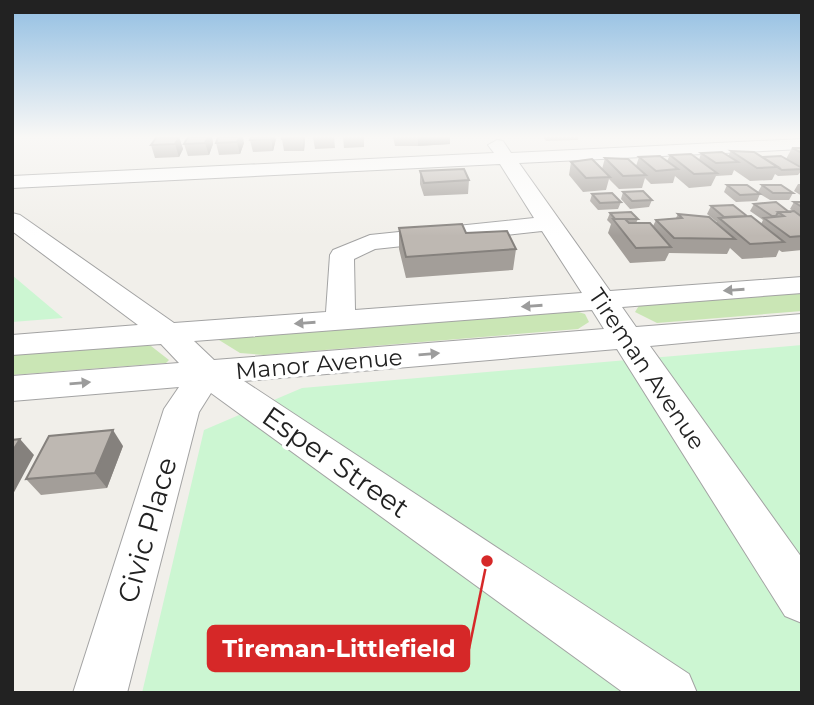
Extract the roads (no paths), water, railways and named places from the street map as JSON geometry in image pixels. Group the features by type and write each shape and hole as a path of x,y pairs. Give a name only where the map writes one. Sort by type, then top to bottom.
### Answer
{"street":[{"path":"12,183 194,170"},
{"name":"Tireman Avenue","path":"514,170 802,599"},
{"name":"Esper Street","path":"12,220 168,333 207,373 670,693"},
{"path":"340,320 342,255 370,242 549,223"},
{"name":"Manor Avenue","path":"12,345 802,285"},
{"name":"Manor Avenue","path":"12,389 802,323"},
{"name":"Civic Place","path":"100,693 182,409 207,373"}],"place":[{"name":"Tireman-Littlefield","path":"487,561"}]}
